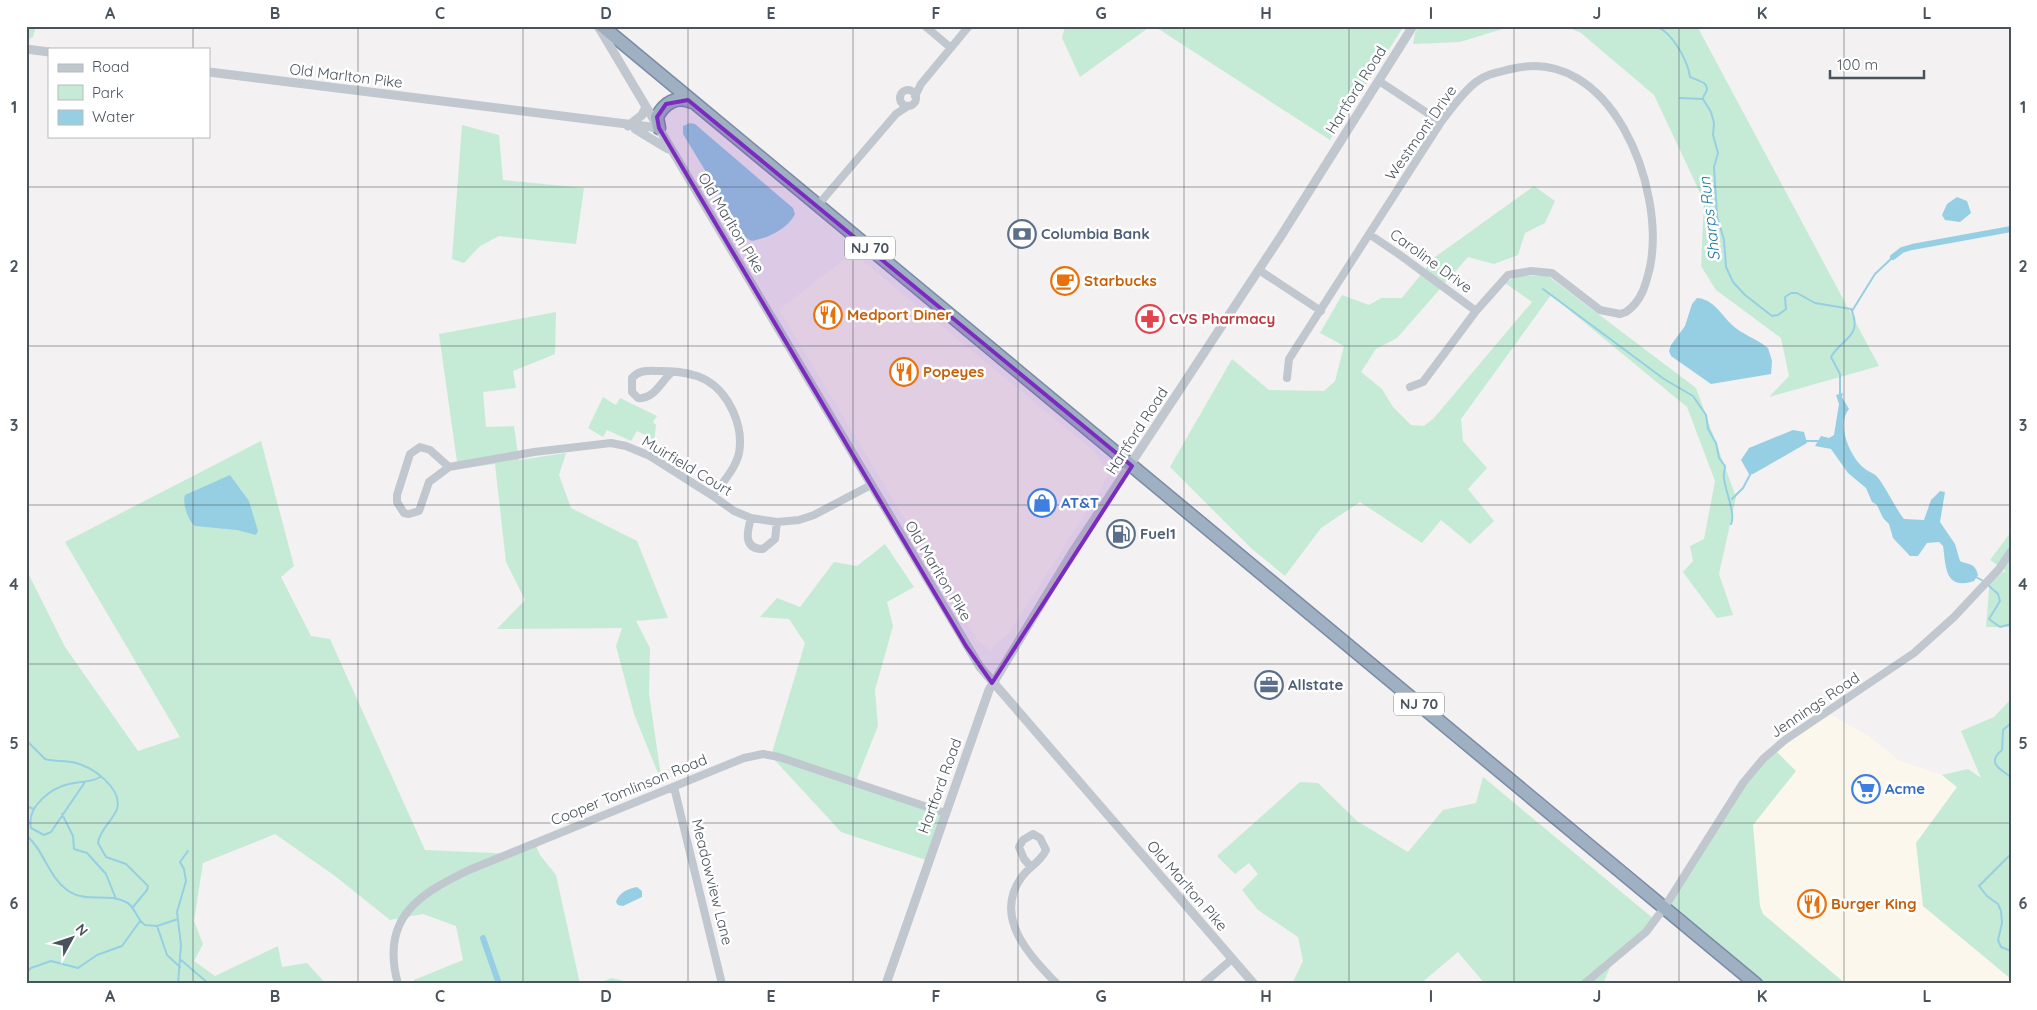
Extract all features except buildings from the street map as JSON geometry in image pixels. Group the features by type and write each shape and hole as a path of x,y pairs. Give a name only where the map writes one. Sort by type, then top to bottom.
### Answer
{"highway":[{"name":"NJ 70","path":"602,26 1756,984"},
{"path":"659,128 657,117 666,104 680,99 695,104"}],"street":[{"name":"Old Marlton Pike","path":"598,26 962,638 992,683 1254,984"},
{"path":"925,26 951,48"},
{"path":"905,104 902,93 912,93 969,26"},
{"name":"Hartford Road","path":"886,984 992,683 1048,597 1072,554 1132,466 1259,270 1413,26"},
{"path":"26,49 48,52"},
{"name":"Westmont Drive","path":"1287,378 1289,359 1441,122 1465,92 1490,74 1520,67 1544,66 1570,74 1586,83 1606,104 1620,124 1643,171 1651,200 1654,226 1653,252 1647,281 1638,302 1626,312 1620,314 1600,310 1552,272 1519,272 1508,275 1476,312 1423,382 1410,387"},
{"name":"Old Marlton Pike","path":"210,72 628,126"},
{"path":"1379,81 1441,122"},
{"path":"818,205 905,104 915,102 912,93"},
{"path":"628,126 636,122 646,107"},
{"path":"628,126 659,128"},
{"path":"628,126 653,138 675,156"},
{"name":"Caroline Drive","path":"1369,234 1400,254 1476,312"},
{"path":"1259,270 1321,311"},
{"path":"672,372 647,397 638,398 632,392 631,383 636,374 642,371 672,372 693,375 706,380 722,395 735,417 740,436 739,455 713,496"},
{"name":"Muirfield Court","path":"449,467 425,447 413,450 397,495 397,502 404,513 409,514 419,511 429,482 449,467 534,452 611,443 639,451 734,511 751,518 777,522 799,520 814,516 871,486"},
{"path":"751,518 746,534 748,542 756,549 770,546 775,540 777,522"},
{"name":"Jennings Road","path":"1584,984 1646,932 1664,908 1743,783 1763,759 1784,740 1914,653 1954,618 1999,569 2011,551"},
{"name":"Cooper Tomlinson Road","path":"398,984 394,944 400,920 416,903 437,887 469,870 744,758 769,755 945,814"},
{"name":"Meadowview Lane","path":"674,787 722,984"},
{"path":"1031,867 1022,876 1014,890 1011,905 1012,921 1022,943 1057,984"},
{"path":"1203,984 1232,958"}],"highlighted area":[{"path":"688,100 1132,466 992,683 966,646 659,128 657,117 666,104"}],"shaded area":[{"path":"853,253 1095,452 1108,474 1099,492 1009,633 990,650 978,641 779,310"},
{"path":"1827,713 1869,736 1898,760 1942,775 1957,787 1916,843 1923,906 2011,979 2011,984 1756,984 1743,783 1763,759"}],"green space":[{"path":"26,26 36,26 33,37 26,41"},
{"path":"1065,26 1151,26 1080,77 1062,38"},
{"path":"1154,26 1404,26 1330,140"},
{"path":"1419,26 1512,26 1460,42 1413,44 1415,33"},
{"path":"1565,26 1697,26 1879,366 1769,397 1789,376 1781,338 1716,290 1701,266 1704,201 1654,95 1581,33"},
{"path":"462,125 499,135 503,180 584,188 576,244 499,236 480,246 464,263 452,259"},
{"path":"1534,186 1555,201 1545,223 1525,233 1518,255 1494,264 1468,257 1397,338 1376,349 1361,372 1382,389 1393,407 1411,425 1424,426 1434,418 1532,302 1505,283 1517,276 1548,276 1696,388 1736,497 1719,574 1733,615 1717,618 1683,572 1693,561 1690,546 1704,539 1715,481 1687,407 1551,295 1461,419 1463,441 1487,468 1468,489 1494,521 1470,544 1441,520 1422,543 1360,502 1321,528 1285,576 1251,548 1170,467 1232,359 1269,390 1324,391 1335,381 1344,346 1320,333 1342,295 1369,305 1381,298 1402,298 1435,257"},
{"path":"556,312 555,354 513,371 516,388 483,392 486,427 514,426 519,460 566,453 559,475 571,508 637,541 668,618 636,621 650,648 649,694 662,783 634,714 616,646 622,628 497,629 525,600 506,562 495,464 458,469 439,334"},
{"path":"603,397 616,405 620,398 657,416 653,422 656,425 654,443 647,440 647,436 637,431 631,441 607,430 603,437 588,428"},
{"path":"261,441 294,566 281,577 311,636 330,639 425,850 515,854 536,846 540,855 556,875 580,984 413,984 414,980 463,960 456,926 423,914 390,920 335,876 275,834 203,863 194,921 203,944 194,961 215,976 278,946 282,967 307,963 326,984 26,984 26,569 65,647 138,751 180,737 65,542"},
{"path":"2011,532 2011,627 1986,627 1990,577 2006,571 1990,560"},
{"path":"885,544 914,587 887,602 893,626 875,690 878,726 856,781 943,816 926,860 841,832 771,756 805,643 789,619 760,617 777,598 800,607 834,562 857,566"},
{"path":"2011,699 2011,979 1923,906 1916,843 1957,787 1942,775 1968,769 1981,778 1961,731 1994,717"},
{"path":"1774,749 1796,771 1753,825 1760,906 1763,914 1846,984 1756,984 1664,908 1743,783"},
{"path":"1483,777 1655,920 1614,958 1603,984 1485,984 1458,952 1420,984 1292,984 1303,961 1298,937 1258,910 1242,890 1258,874 1249,863 1235,874 1217,856 1300,782 1318,783 1357,821 1408,852 1443,810 1476,803"},
{"path":"611,978 637,984 598,984"}],"water":[{"path":"690,123 695,124 793,208 795,214 788,224 764,238 752,241 746,238 683,134 683,126"},
{"path":"1957,197 1967,201 1971,213 1960,222 1945,220 1942,215 1947,204"},
{"path":"1697,298 1708,301 1735,328 1768,348 1772,361 1771,374 1711,384 1671,356 1669,351 1671,345 1685,326 1692,304"},
{"path":"1843,393 1842,397 1849,409 1845,415 1844,423 1846,440 1859,463 1879,479 1904,519 1924,520 1931,500 1940,491 1945,492 1940,522 1955,544 1960,561 1971,565 1977,571 1978,575 1974,581 1964,583 1952,579 1946,568 1943,546 1939,542 1927,543 1918,556 1910,556 1893,538 1889,524 1883,518 1877,505 1872,502 1866,488 1848,473 1831,449 1815,446 1821,436 1829,438 1834,435 1839,404 1836,395"},
{"path":"1793,430 1804,432 1807,443 1753,474 1749,474 1741,460 1749,448"},
{"path":"230,475 249,501 258,531 256,535 237,530 195,526 188,516 184,503 185,495"},
{"path":"637,887 642,891 642,897 623,906 618,905 617,899 622,893"}],"waterway":[{"name":"Sharps Run","path":"1648,26 1661,29 1677,45 1684,58 1690,77 1702,82 1706,86 1707,89 1703,99"},
{"path":"1680,98 1703,99"},
{"name":"Sharps Run","path":"1703,99 1711,112 1714,123 1713,135 1718,153 1714,167 1717,216 1724,240 1726,267 1733,282 1745,295 1772,316 1778,315 1786,309 1785,297 1791,293 1797,293 1815,303 1851,309 1855,326 1853,331 1831,357 1840,374 1840,394"},
{"path":"1893,257 1902,250 1912,247 2011,229"},
{"path":"1852,311 1875,274 1893,257"},
{"path":"1543,289 1664,379 1693,396 1706,415 1708,429 1716,443 1719,458 1725,466 1724,476 1732,514 1731,524"},
{"path":"1806,441 1818,441"},
{"path":"1732,499 1743,488 1751,473"},
{"name":"Sharps Run","path":"1976,577 1985,582"},
{"name":"Sharps Run","path":"1988,585 1998,594 2000,601 1989,619 2000,627 2011,624"},
{"name":"Sharps Run","path":"2011,723 2003,730 2002,750 1995,759 1996,765 2011,777"},
{"path":"26,740 45,759 83,765 98,774 111,786 118,801 117,809 101,834 98,843 106,857 126,864 148,886 147,890 133,907"},
{"path":"85,782 51,832 44,835 31,828 30,820 32,813 48,794 62,786 100,777"},
{"path":"26,806 34,809"},
{"name":"Sharps Run","path":"2011,808 2011,821"},
{"path":"62,814 73,836 74,849 87,853 106,874 116,899"},
{"name":"Sharps Run","path":"2011,827 2011,838"},
{"path":"26,835 37,848 55,878 74,894 119,899 126,902 145,925 157,926 178,919"},
{"path":"178,984 181,945 177,912 186,881 184,869 180,862 188,851"},
{"name":"Sharps Run","path":"2011,854 1979,886 1987,896 1998,904 2002,923 1998,940 2001,947 2011,951"},
{"path":"26,973 31,968 51,961 78,968 97,955 122,946 140,921"},
{"path":"157,926 167,955 180,967"},
{"path":"483,938 499,984"},
{"path":"181,960 209,984"}],"place":[{"name":"Columbia Bank","path":"1022,234"},
{"name":"Starbucks","path":"1065,281"},
{"name":"Medport Diner","path":"828,315"},
{"name":"CVS Pharmacy","path":"1150,319"},
{"name":"Popeyes","path":"904,372"},
{"name":"AT&T","path":"1042,503"},
{"name":"Fuel1","path":"1121,534"},
{"name":"Allstate","path":"1269,685"},
{"name":"Acme","path":"1866,789"},
{"name":"Burger King","path":"1812,904"}]}
